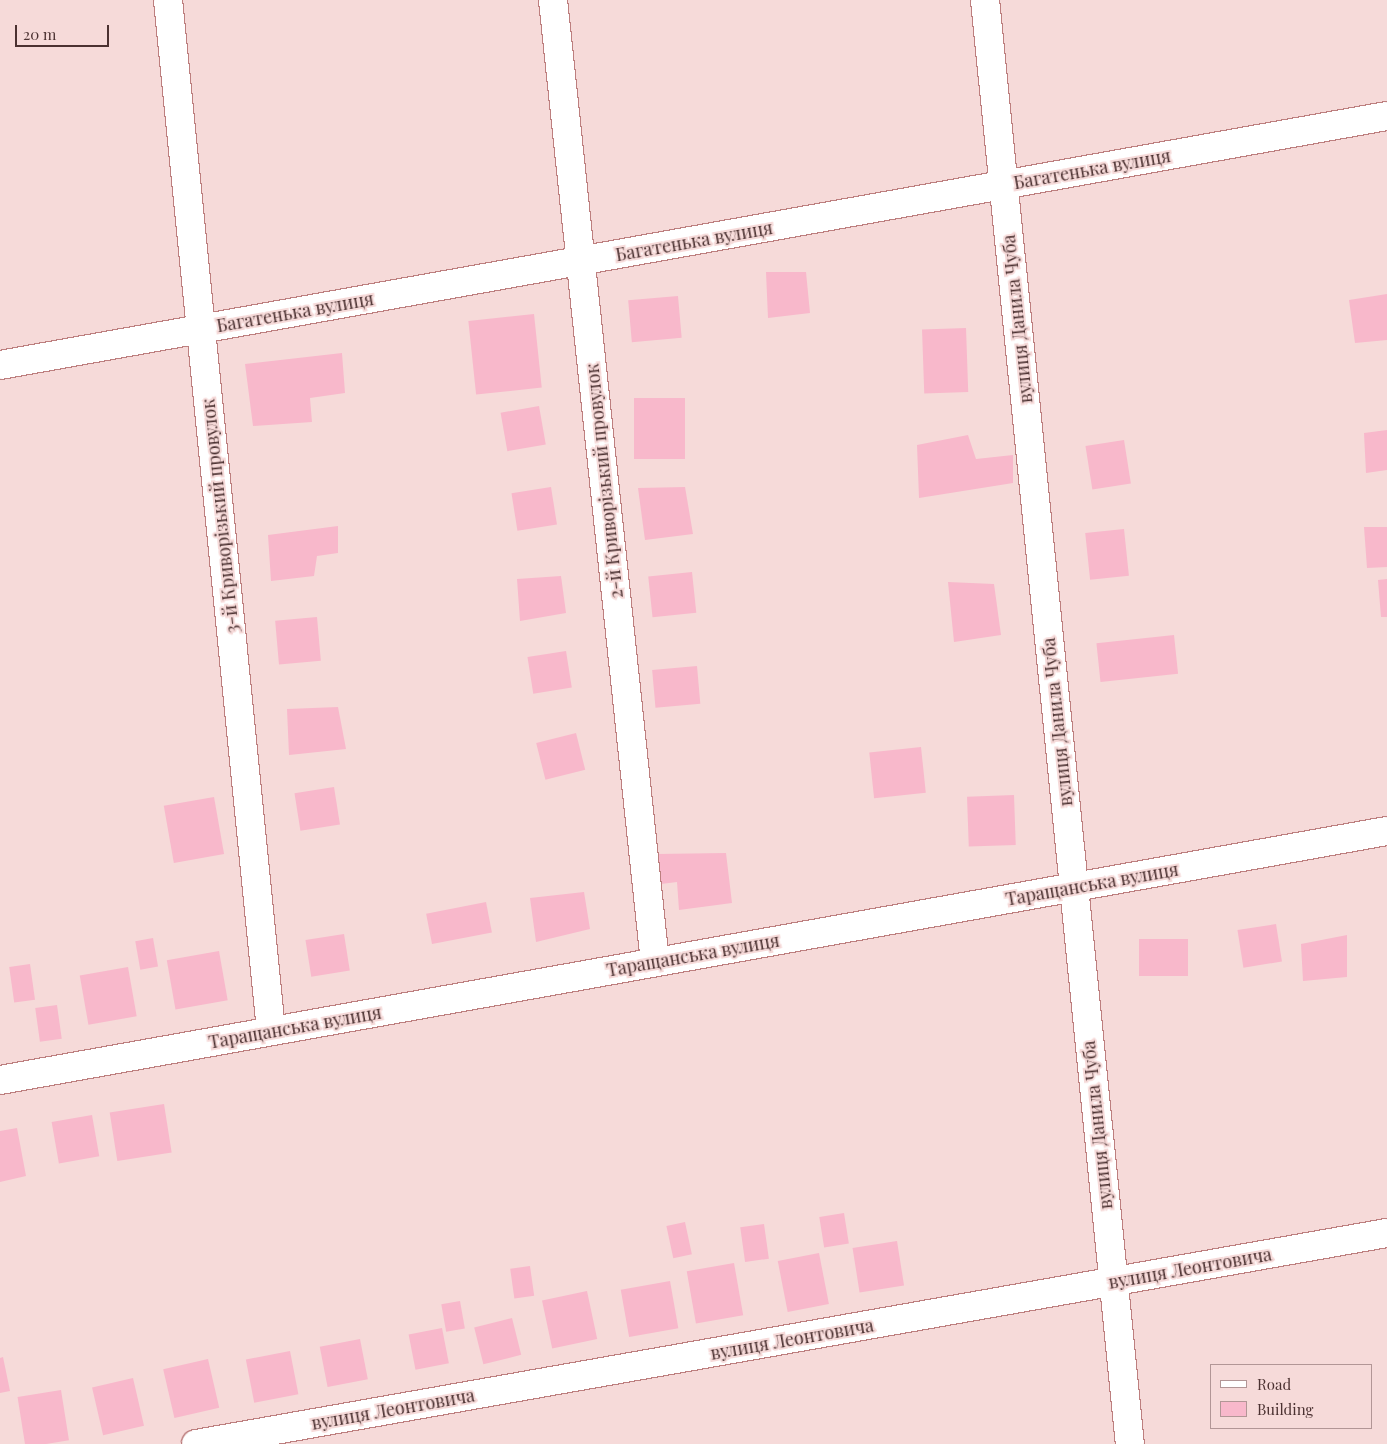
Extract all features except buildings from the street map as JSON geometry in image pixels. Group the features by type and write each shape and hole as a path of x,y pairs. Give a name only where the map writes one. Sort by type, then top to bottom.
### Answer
{"street":[{"name":"3-й Криворізький провулок","path":"168,0 272,1031"},
{"name":"2-й Криворізький провулок","path":"553,0 654,962"},
{"name":"вулиця Данила Чуба","path":"984,0 1130,1444"},
{"name":"Багатенька вулиця","path":"0,365 1387,116"},
{"name":"Таращанська вулиця","path":"0,1080 1387,831"},
{"name":"вулиця Леонтовича","path":"196,1444 1387,1233"}]}
